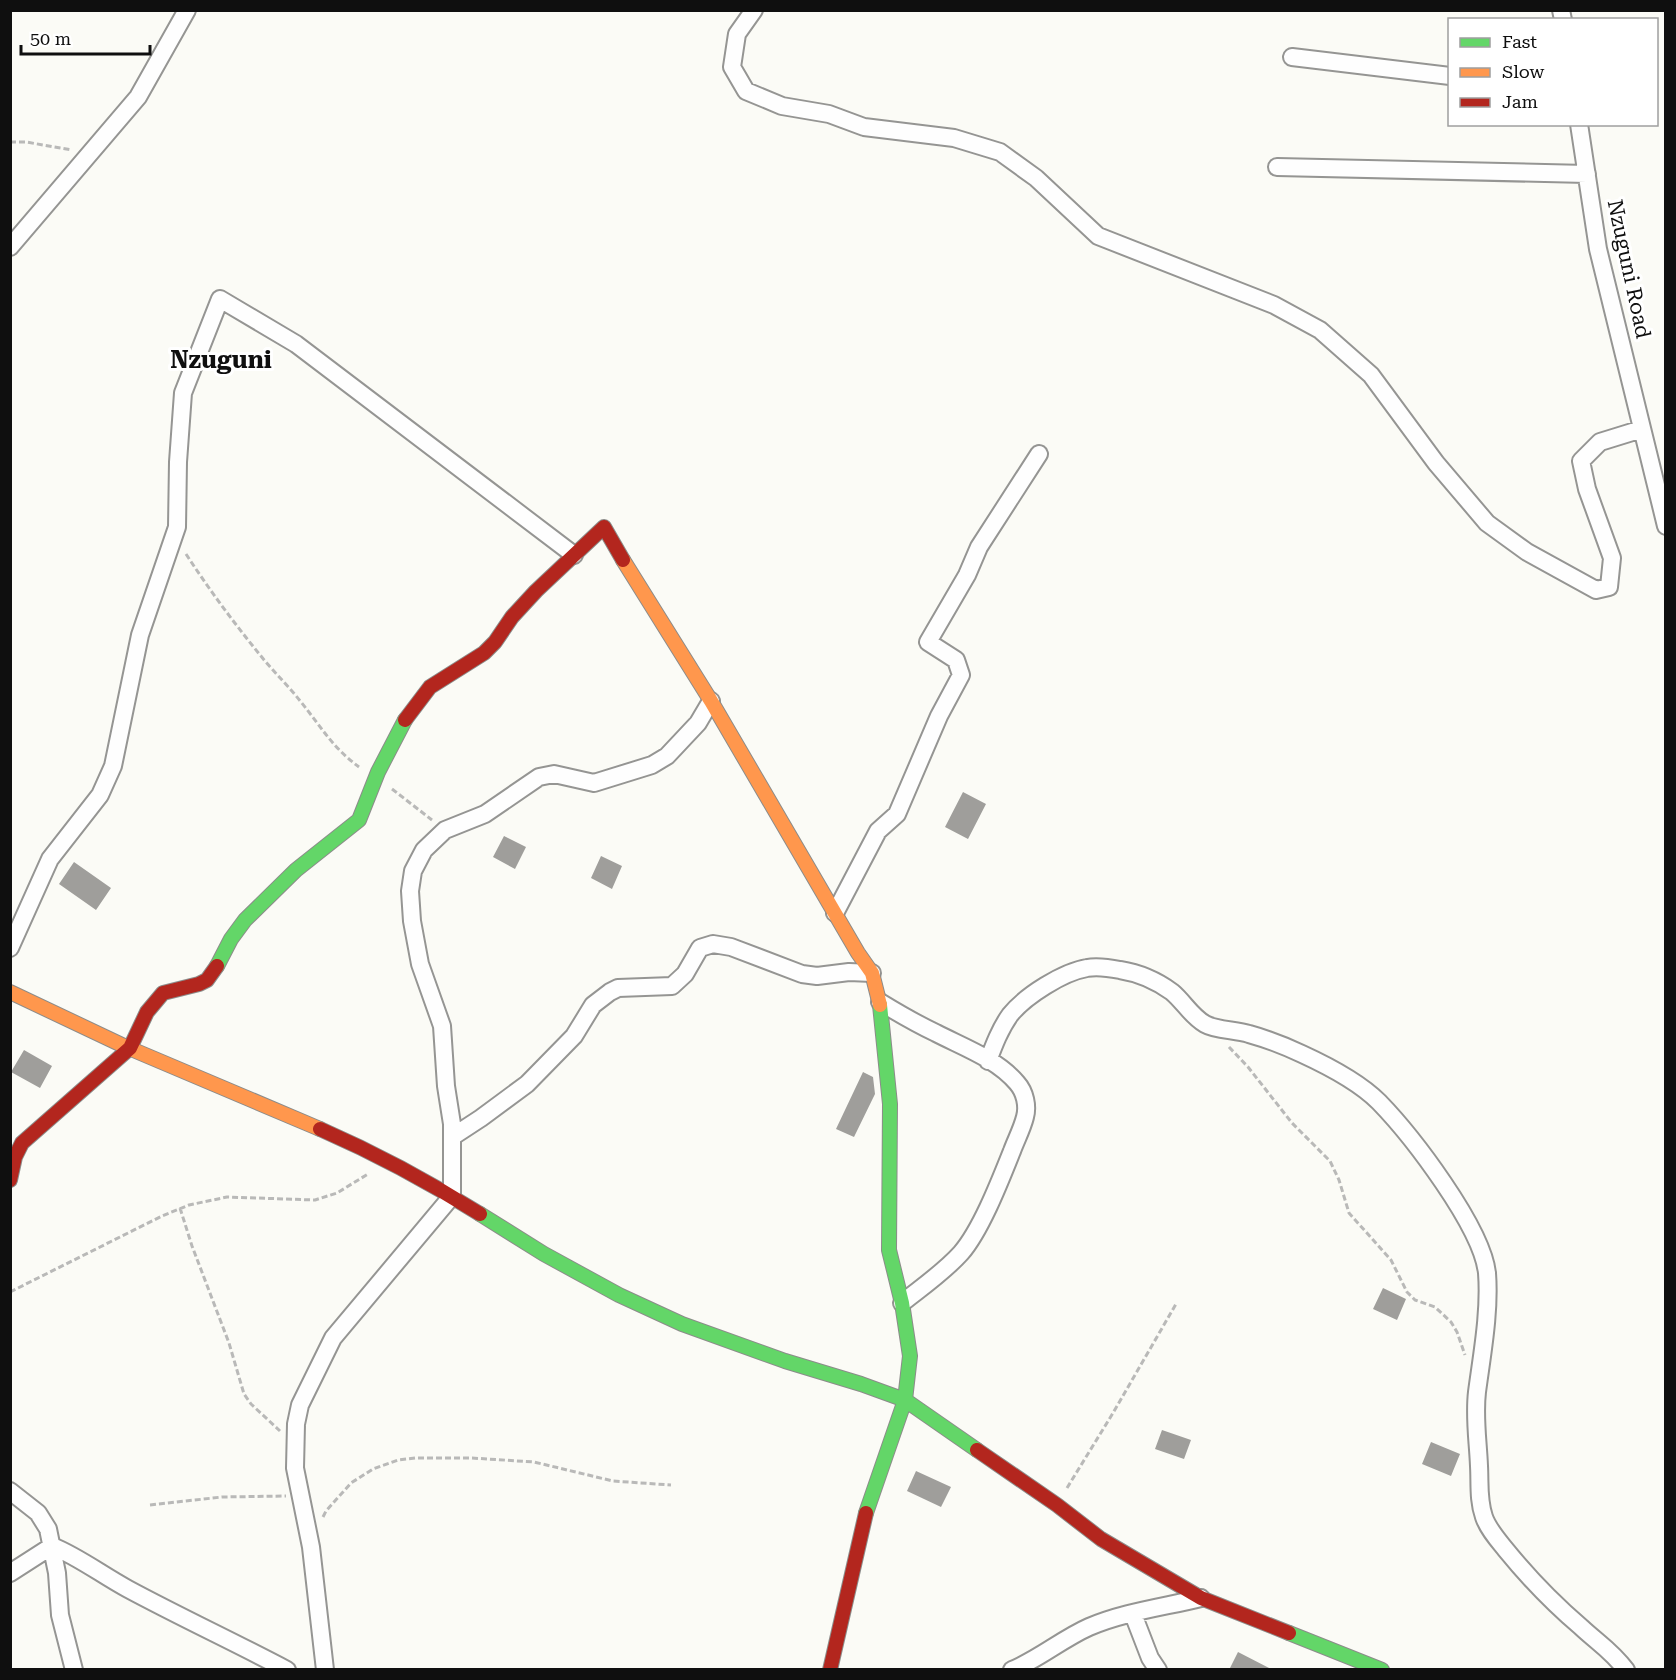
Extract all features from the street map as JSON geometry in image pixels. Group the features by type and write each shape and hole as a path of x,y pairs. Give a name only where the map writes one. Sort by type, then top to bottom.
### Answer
{"street":[{"path":"10,247 138,97 187,10"},
{"path":"754,10 737,34 732,67 746,91 782,106 829,114 864,127 954,138 1000,152 1036,178 1098,236 1274,305 1320,330 1371,375 1436,463 1487,523 1527,552 1596,590 1609,587 1612,558 1587,489 1581,461 1600,442 1642,429"},
{"path":"1292,57 1448,76"},
{"name":"Nzuguni Road","path":"1579,126 1598,249 1665,526"},
{"path":"1277,167 1587,174"},
{"path":"10,948 50,859 100,795 113,766 140,635 179,518 178,462 183,393 220,299 296,344 574,555"},
{"path":"835,913 878,831 897,814 939,716 961,675 956,660 928,642 967,575 979,547 1039,454"},
{"path":"10,1180 15,1157 22,1143 130,1048 147,1012 163,993 207,980 214,974 231,939 245,920 296,870 358,820 400,728 430,687 484,653 495,642 521,606 604,527 711,701 872,973 880,1002 890,1104 889,1250 902,1303 910,1356 905,1400 862,1525 830,1670"},
{"path":"325,1670 311,1546 295,1468 294,1449 300,1405 333,1338 452,1196 452,1137 441,1026 420,964 412,921 410,891 413,871 424,850 445,830 486,814 528,784 548,775 563,775 594,783 652,765 667,756 698,723 711,701"},
{"path":"452,1137 527,1084 574,1036 593,1005 610,992 618,988 672,986 685,974 700,948 713,944 731,947 802,974 817,976 849,972 872,973"},
{"path":"988,1061 996,1039 1010,1016 1020,1005 1060,977 1088,967 1110,968 1134,972 1150,979 1172,993 1196,1018 1209,1026 1227,1028 1274,1042 1306,1056 1359,1086 1378,1101 1417,1148 1460,1209 1478,1242 1486,1264 1483,1359 1477,1394 1479,1496 1484,1518 1494,1535 1522,1570 1582,1628 1609,1649 1626,1670"},
{"path":"10,992 130,1048 347,1141 452,1196 544,1254 619,1295 672,1320 785,1361 905,1400 1057,1505 1101,1539 1201,1598 1382,1670"},
{"path":"880,1002 988,1061 1017,1083 1024,1096 1025,1116 991,1200 963,1251 947,1268 902,1303"},
{"path":"10,1491 20,1497 44,1521 48,1529 57,1573 60,1615 74,1670"},
{"path":"10,1573 52,1546"},
{"path":"52,1546 75,1555 90,1567 164,1608 287,1670"},
{"path":"1012,1670 1089,1627 1116,1618 1201,1598"},
{"path":"1133,1614 1150,1658 1158,1670"}],"path":[{"path":"10,142 26,142 91,154"},
{"path":"174,537 263,658 301,702 333,745 345,757 445,830"},
{"path":"1209,1026 1248,1067 1292,1123 1330,1161 1339,1180 1349,1213 1391,1260 1407,1292 1415,1300 1435,1307 1451,1322 1462,1345 1466,1363"},
{"path":"10,1292 180,1208 227,1197 315,1200 327,1197 389,1163"},
{"path":"180,1208 192,1246 230,1343 244,1394 250,1404 283,1433 294,1449"},
{"path":"1057,1505 1176,1304"},
{"path":"322,1520 326,1511 351,1483 373,1469 398,1460 416,1458 472,1458 534,1462 613,1481 671,1485"},
{"path":"150,1506 222,1497 301,1496"}],"building":[{"path":"963,792 986,804 968,839 945,827"},
{"path":"504,836 526,847 515,869 493,857"},
{"path":"601,856 622,866 612,889 591,878"},
{"path":"74,862 111,888 96,910 59,884"},
{"path":"24,1050 52,1066 40,1088 11,1072"},
{"path":"863,1072 873,1077 875,1094 854,1137 836,1129"},
{"path":"1383,1288 1406,1299 1397,1320 1373,1309"},
{"path":"1162,1430 1191,1440 1184,1459 1155,1449"},
{"path":"1431,1442 1460,1454 1451,1476 1422,1464"},
{"path":"916,1471 951,1487 941,1507 907,1491"},
{"path":"1238,1652 1273,1670 1229,1670"}],"traffic: fast":[{"path":"217,966 231,939 245,920 296,870 359,820 378,772 405,720"},
{"path":"866,1513 905,1400 910,1356 902,1303 889,1250 890,1104 880,1005"},
{"path":"480,1214 544,1254 619,1295 682,1324 905,1400 977,1450"},
{"path":"1289,1633 1382,1670"}],"traffic: slow":[{"path":"623,560 711,701 858,953 872,973 880,1005"},
{"path":"10,992 124,1046 320,1129"}],"traffic: jam":[{"path":"405,720 430,687 484,653 536,591 604,527 623,560"},
{"path":"10,1180 15,1157 22,1143 130,1048 147,1012 163,993 199,984 207,980 217,966"},
{"path":"320,1129 402,1168 480,1214"},
{"path":"977,1450 1057,1505 1101,1539 1201,1598 1289,1633"},
{"path":"830,1670 866,1513"}],"district":[{"name":"Nzuguni","path":"221,360"}]}
